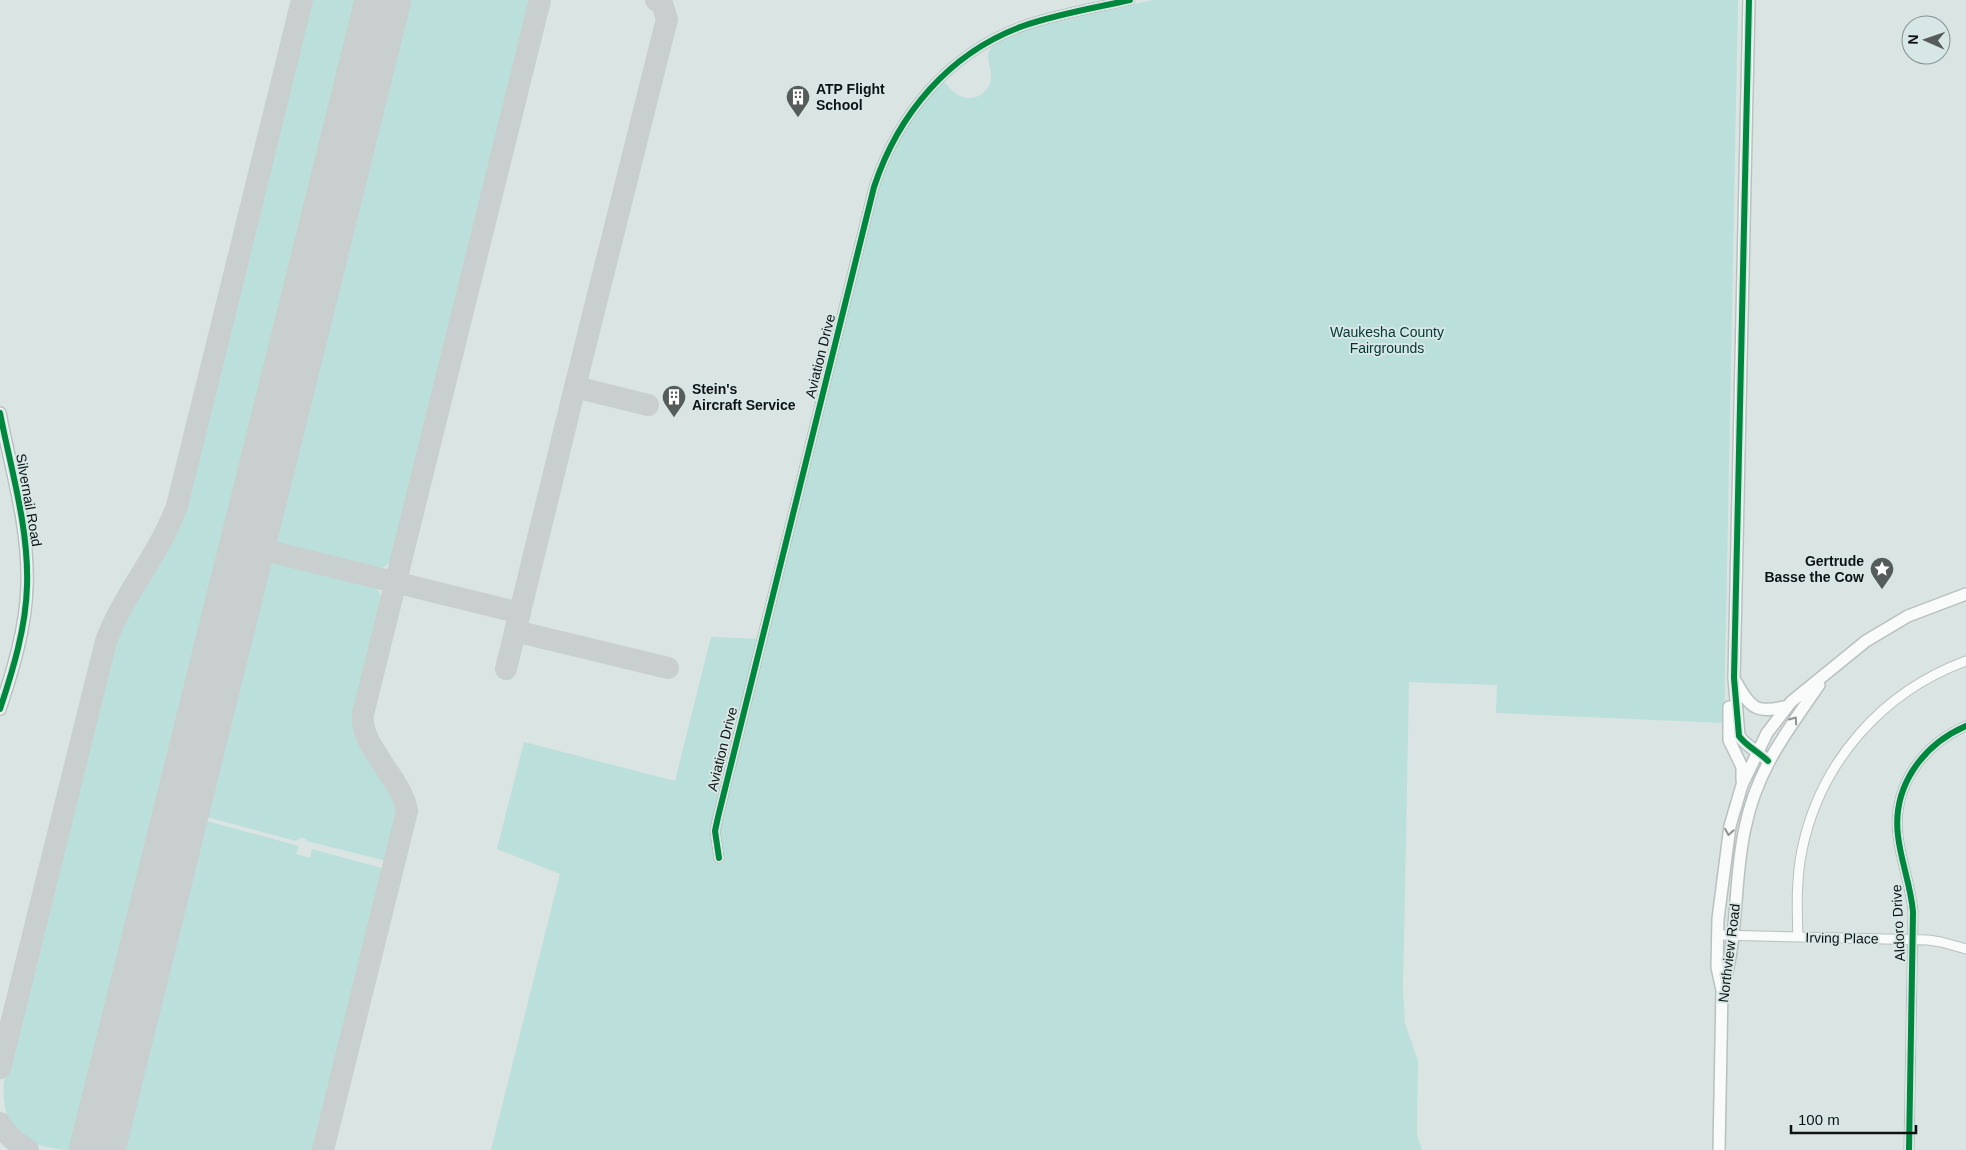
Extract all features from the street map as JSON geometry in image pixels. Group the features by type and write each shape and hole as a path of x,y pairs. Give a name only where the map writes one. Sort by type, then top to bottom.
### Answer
{"street":[{"name":"Aviation Drive","path":"719,858 715,831 718,817 872,197 886,153 917,102 937,80 980,48 1012,31 1034,23 1130,0"},
{"path":"1749,0 1734,678 1739,736 1755,754"},
{"name":"Silvernail Road","path":"0,413 24,532 27,588 19,642 0,709"},
{"path":"1722,990 1717,967 1718,935 1720,894 1728,835 1742,785 1755,754 1771,726 1788,706 1866,641 1886,628 1929,606 1966,594"},
{"path":"1798,938 1798,891 1802,851 1816,805 1837,762 1861,731 1887,706 1916,685 1966,661"},
{"name":"Northview Road","path":"1719,1150 1722,990 1730,966 1745,829 1752,799 1768,761 1826,675"},
{"path":"1734,678 1746,700 1756,708 1769,710 1788,706"},
{"path":"1734,678 1730,692 1730,747 1742,767 1742,785"},
{"name":"Aldoro Drive","path":"1909,1150 1913,940 1910,885 1898,835 1897,822 1900,799 1906,780 1919,760 1935,744 1966,726"},
{"path":"1729,731 1738,748 1768,761"},
{"name":"Irving Place","path":"1718,935 1913,940 1941,942 1966,949"}],"green space":[{"path":"310,0 363,0 77,1150 46,1147 22,1136 13,1127 7,1115 4,1100 4,1082 113,646 129,609 169,540 185,503"},
{"path":"403,0 532,0 395,555 385,567 371,569 286,548 276,541 272,526"},
{"name":"Waukesha County Fairgrounds","path":"1153,0 1738,0 1724,723 1496,713 1497,685 1409,682 1403,991 1405,1023 1418,1061 1417,1135 1422,1150 491,1150 560,874 497,849 524,742 675,781 711,637 767,639 874,206 888,161 909,120 943,82 955,93 965,98 975,97 984,93 991,79 989,52 995,44 1003,39 1042,25"},
{"path":"272,562 283,562 367,583 377,589 380,595 381,606 354,719 358,736 399,808 399,815 387,861 306,841 306,839 301,838 296,841 200,815 260,575 266,566"},
{"path":"199,819 299,846 296,854 310,858 312,849 385,869 315,1150 124,1150 122,1130"}],"taxiway":[{"path":"0,1068 106,641 113,623 161,541 177,506 302,0"},
{"path":"323,1150 407,811 404,799 397,786 367,738 363,714 540,0"},
{"path":"506,669 667,19 662,4 656,0"},
{"path":"575,387 648,405"},
{"path":"248,546 520,613"},
{"path":"515,631 668,668"},
{"path":"0,1123 19,1145 28,1150"}],"runway":[{"path":"97,1150 383,0"}],"cycle path":[{"path":"719,858 715,831 718,817 874,187 884,160 912,111 930,89 972,52 996,38 1023,26 1130,0"},
{"path":"1749,0 1734,678 1739,736 1768,761"},
{"path":"0,413 22,521 27,564 24,617 14,664 0,709"},
{"path":"1909,1150 1913,912 1899,846 1897,818 1905,785 1913,770 1936,744 1966,726"}],"place":[{"name":"ATP Flight School","path":"798,118"},
{"name":"Stein's Aircraft Service","path":"674,418"},
{"name":"Gertrude Basse the Cow","path":"1882,590"}]}
